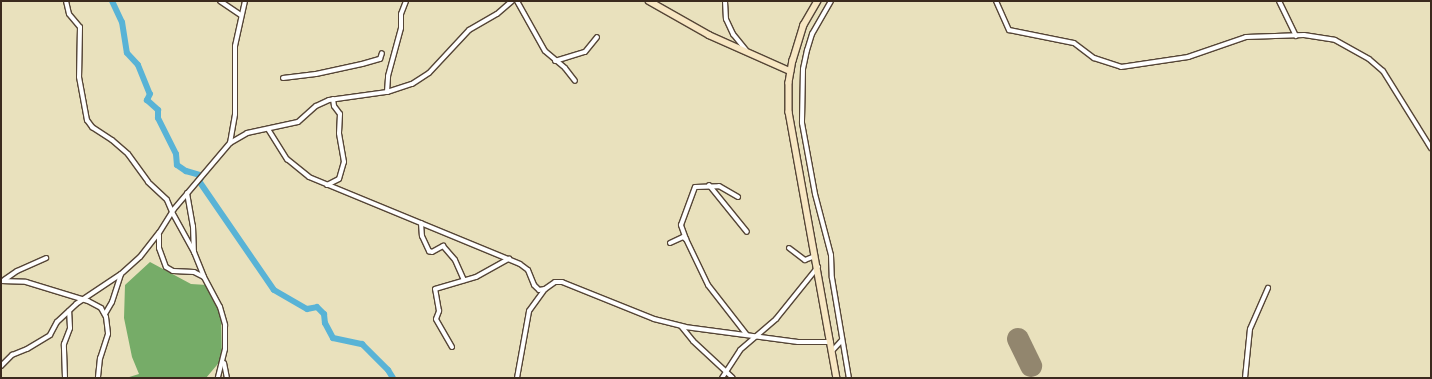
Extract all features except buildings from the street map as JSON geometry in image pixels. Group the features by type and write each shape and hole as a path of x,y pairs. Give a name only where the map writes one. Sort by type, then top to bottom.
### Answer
{"main road":[{"path":"649,1 709,35 790,72"},
{"path":"816,2 800,36 790,72 788,92 791,127 838,378"}],"street":[{"path":"66,1 68,12 80,27 79,77 87,120 92,127 112,140 128,154 148,182 167,200 223,314 224,362 228,378"},
{"path":"220,1 241,15"},
{"path":"230,143 235,107 234,51 245,1"},
{"path":"387,92 390,69 401,28 401,14 406,1"},
{"path":"1,366 12,355 27,350 50,335 57,322 82,299 121,274 140,257 187,193 230,143 247,133 298,122 316,106 333,99 387,92 412,84 425,77 463,35 512,1"},
{"path":"517,1 545,51 555,62 565,68 575,81"},
{"path":"725,1 726,19 733,34 749,54"},
{"path":"831,1 812,34 807,50 803,70 802,113 815,194 831,255 832,278 849,378"},
{"path":"996,1 1010,30 1074,43 1094,58 1121,67 1188,57 1246,37 1312,35 1335,40 1370,59 1383,71 1431,148"},
{"path":"1279,1 1296,36"},
{"path":"555,62 570,59 584,52 597,37"},
{"path":"282,78 316,74 362,64 380,59 382,53"},
{"path":"327,186 339,179 344,162 339,133 340,114 334,106 333,99"},
{"path":"268,129 278,148 294,166 309,177 509,259 526,268 535,287 545,289"},
{"path":"709,184 747,232"},
{"path":"738,197 719,186 709,184 695,187 681,225 708,285 747,335"},
{"path":"187,193 193,226 194,252"},
{"path":"421,223 422,236 429,251 432,252 443,246 455,260 464,280"},
{"path":"159,233 159,248 166,267 173,271 194,272 204,277"},
{"path":"670,243 686,238"},
{"path":"789,248 805,260 816,256"},
{"path":"2,281 17,271 46,258"},
{"path":"452,347 436,319 439,311 434,292 437,288 483,274 509,259"},
{"path":"722,378 740,350 776,319 818,267"},
{"path":"105,314 112,302 121,274"},
{"path":"2,281 26,282 96,304 105,314 108,334 100,358 98,378"},
{"path":"517,378 529,311 545,289 555,282 562,282 654,319 681,326 798,342 831,342"},
{"path":"1245,378 1250,329 1268,288"},
{"path":"65,378 64,344 70,328 69,311"},
{"path":"681,326 693,341 733,378"},
{"path":"833,350 842,340"},
{"path":"220,378 224,362"}],"green space":[{"path":"150,262 191,284 207,285 219,308 221,315 222,359 206,378 126,378 139,374 132,357 124,318 125,285"}],"waterway":[{"path":"112,1 122,22 127,53 138,65 150,94 147,100 158,110 158,118 176,154 177,165 186,171 200,175"},
{"path":"201,178 199,181 274,290 307,309 317,307 324,314 325,323 333,338 362,344 388,370 393,378"}],"runway":[{"path":"1018,339 1031,366"}]}
